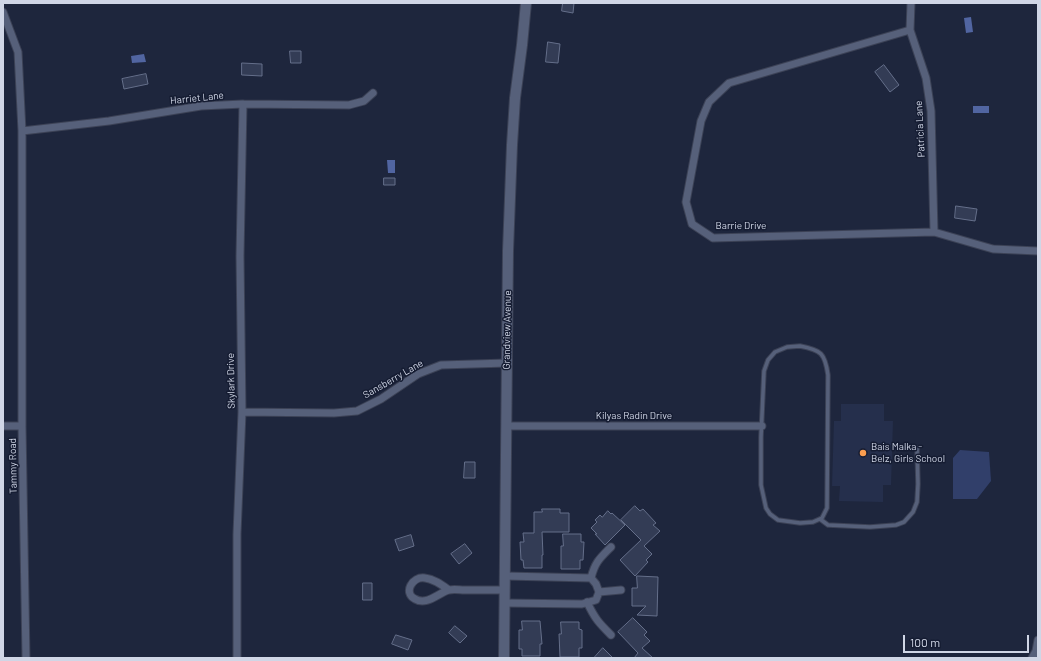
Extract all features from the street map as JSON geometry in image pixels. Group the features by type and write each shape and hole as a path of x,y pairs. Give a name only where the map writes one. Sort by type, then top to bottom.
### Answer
{"street":[{"name":"Grandview Avenue","path":"504,658 508,251 515,98 526,3"},
{"name":"Patricia Lane","path":"911,3 910,30 926,78 931,111 934,232"},
{"name":"Tammy Road","path":"3,12 18,52 22,131 22,426 26,658"},
{"name":"Barrie Drive","path":"910,30 729,83 709,102 701,121 686,202 692,224 713,238 934,232 993,249 1038,251"},
{"name":"Harriet Lane","path":"22,131 109,121 201,106 243,104 349,105 364,100 373,93"},
{"name":"Skylark Drive","path":"237,658 237,534 242,412 240,256 243,104"},
{"name":"Sansberry Lane","path":"242,412 334,413 357,411 381,399 418,374 441,365 507,363"},
{"path":"3,426 22,426"},
{"name":"Kilyas Radin Drive","path":"506,426 762,426"},
{"path":"591,578 594,566 612,547"},
{"path":"505,576 591,578 596,584 599,592 596,600 582,604 505,603"},
{"path":"449,590 434,581 424,578 416,579 410,584 409,590 412,597 416,600 424,601 449,590 504,590"},
{"path":"599,592 621,590"},
{"path":"588,602 598,622 612,635"},
{"path":"1032,658 1036,651 1038,640"}],"lane":[{"path":"787,346 800,346 814,349 822,355 827,363 827,508 820,520 800,523 778,520 770,514 766,508 761,485 764,371 768,360 776,352 787,346"},
{"path":"820,520 828,525 870,528 896,525 904,522 913,512 916,502 918,484 917,448"}],"shaded area":[{"path":"971,17 973,32 966,33 964,18"},
{"path":"144,54 146,62 132,63 131,56"},
{"path":"973,106 989,106 989,113 973,113"},
{"path":"387,160 395,160 395,173 388,173"},
{"name":"Bais Malka - Belz, Girls School","path":"841,404 884,404 884,421 893,421 891,485 883,485 883,502 839,501 840,486 832,486 834,421 841,421"},
{"path":"960,450 989,452 991,481 977,499 953,499 953,458"}],"building":[{"path":"563,3 574,3 573,13 562,11"},
{"path":"548,42 560,44 558,63 546,62"},
{"path":"290,51 301,51 301,63 291,63"},
{"path":"242,63 262,64 262,76 242,75"},
{"path":"884,65 899,85 890,92 875,72"},
{"path":"146,74 148,84 124,89 122,79"},
{"path":"384,178 395,178 395,185 384,185"},
{"path":"956,206 977,209 975,221 955,218"},
{"path":"465,462 475,462 475,478 464,478"},
{"path":"635,506 640,511 643,509 656,523 653,525 660,531 644,546 652,554 646,560 648,562 635,576 620,560 641,540 621,520"},
{"path":"542,509 560,509 560,513 569,513 569,532 542,532 542,568 524,568 523,560 521,560 520,542 524,542 523,533 534,533 534,512 542,512"},
{"path":"608,511 625,525 605,545 591,528 597,522 595,520 600,515 602,517"},
{"path":"563,534 581,534 581,542 584,542 583,560 580,560 580,569 561,569 561,546 563,546"},
{"path":"411,535 414,546 399,551 395,540"},
{"path":"465,544 472,553 459,564 451,554"},
{"path":"637,576 658,577 657,616 637,615 646,606 632,606 632,588 637,588"},
{"path":"363,583 372,583 372,600 363,600"},
{"path":"633,618 647,632 644,635 650,641 642,648 653,658 634,658 638,653 618,632"},
{"path":"522,621 540,621 542,644 540,644 540,656 522,656 522,649 519,649 519,630 522,630"},
{"path":"561,622 579,622 579,629 582,630 582,648 579,648 579,657 560,657 559,634 561,634"},
{"path":"455,626 467,636 460,643 449,633"},
{"path":"396,635 412,640 408,650 392,644"},
{"path":"603,648 613,658 594,658"}],"place":[{"name":"Bais Malka - Belz, Girls School","path":"863,453"}]}
